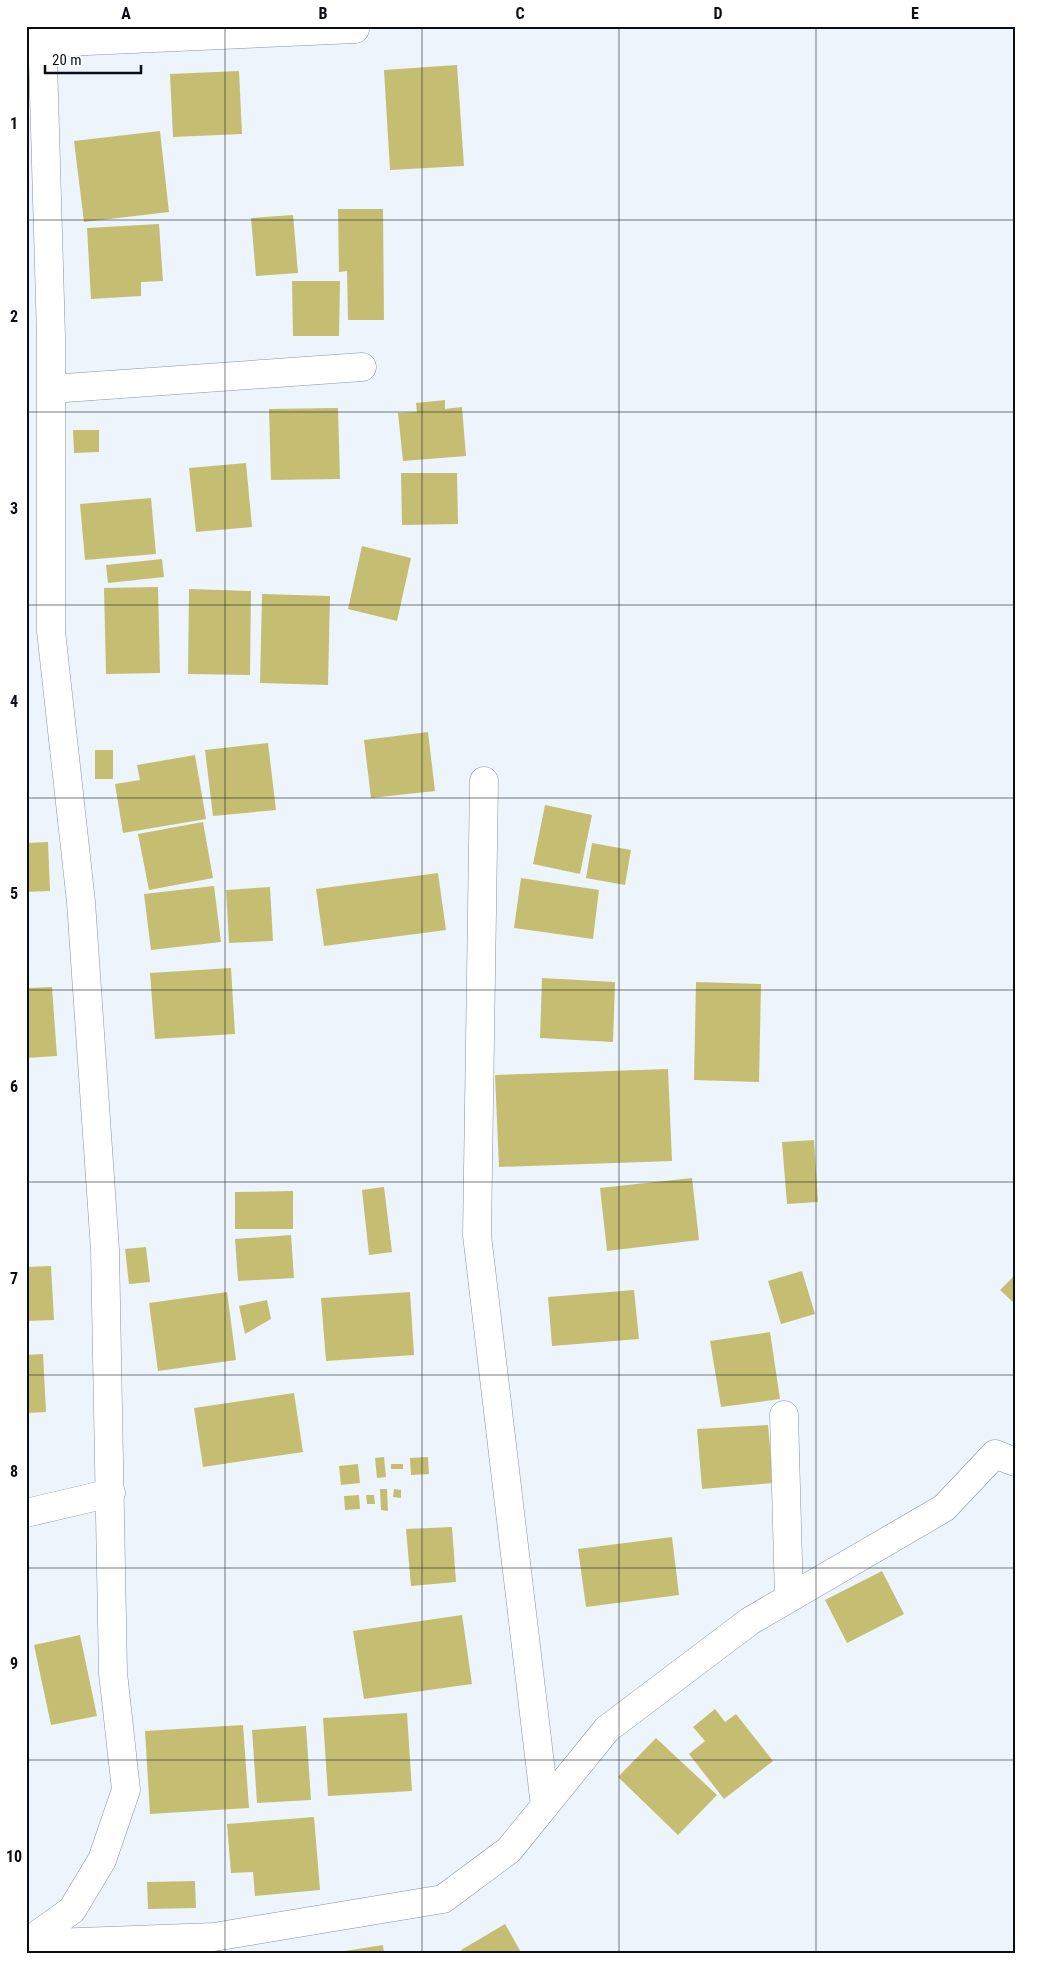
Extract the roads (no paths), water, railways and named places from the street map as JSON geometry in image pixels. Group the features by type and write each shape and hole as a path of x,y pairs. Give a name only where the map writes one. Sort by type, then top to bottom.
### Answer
{"street":[{"path":"26,1944 72,1910 102,1860 126,1790 113,1673 111,1492 104,1240 81,902 51,631 51,336 42,35 355,30"},
{"path":"50,389 362,367"},
{"path":"484,781 477,1235 545,1806"},
{"path":"784,1415 789,1598"},
{"path":"26,1944 167,1946 443,1900 509,1850 607,1729 750,1621 944,1508 995,1454 1015,1462"},
{"path":"26,1513 111,1492"}]}
